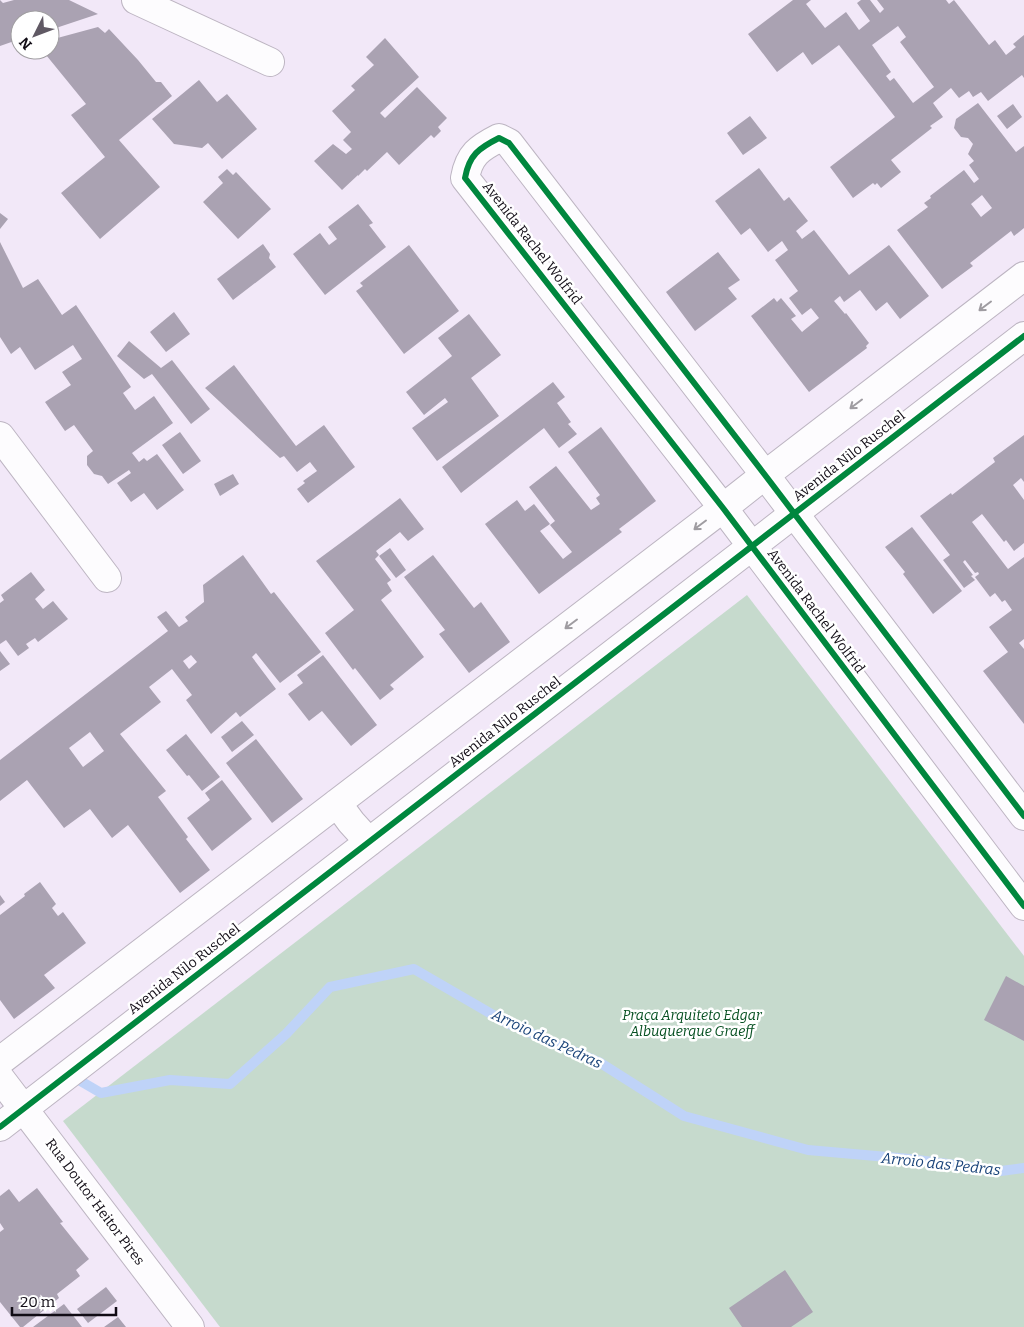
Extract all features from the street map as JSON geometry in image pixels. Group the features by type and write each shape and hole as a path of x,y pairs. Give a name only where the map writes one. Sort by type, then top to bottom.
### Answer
{"street":[{"path":"136,0 270,62"},
{"name":"Avenida Rachel Wolfrid","path":"1024,816 795,514 509,143 498,138 473,155 467,167 466,178 723,508 1024,906"},
{"path":"0,1061 1024,276"},
{"name":"Avenida Nilo Ruschel","path":"0,1127 1024,336"},
{"path":"0,436 106,578"},
{"path":"337,803 369,842"},
{"name":"Rua Doutor Heitor Pires","path":"0,1078 190,1327"}],"green space":[{"name":"Praça Arquiteto Edgar Albuquerque Graeff","path":"747,595 1024,956 1024,1327 220,1327 63,1121"}],"building":[{"path":"0,0 3,3 14,0 69,0 98,14 60,27 60,10 10,10 10,42 0,46"},
{"path":"793,0 811,0 806,4 825,28 846,12 859,30 870,21 857,3 861,0 870,0 880,13 884,9 877,0 946,0 949,4 954,0 989,45 995,40 1006,55 1016,47 1013,44 1024,35 1024,78 1022,75 988,101 981,92 973,97 969,91 959,98 951,88 933,103 943,117 891,160 901,172 881,188 877,183 875,185 873,183 853,198 830,167 895,117 839,45 812,65 803,52 777,72 748,34","holes":["898,26 906,37 900,42 934,87 913,103 894,78 890,81 886,76 891,72 872,45"]},
{"path":"98,27 105,33 109,29 156,82 161,82 172,96 119,140 160,187 100,239 61,193 105,157 71,115 86,104 50,60 60,60 60,37"},
{"path":"385,38 419,77 380,113 385,118 417,87 447,118 438,127 441,131 434,138 431,135 399,165 387,152 367,171 365,169 342,190 314,161 333,144 346,154 352,149 343,140 351,132 332,111 355,90 351,86 374,65 366,57"},
{"path":"199,80 217,102 227,94 257,129 222,159 208,143 202,148 174,144 152,119"},
{"path":"978,103 1016,152 1024,146 1024,228 1014,236 1011,231 970,263 973,266 942,289 897,230 928,207 924,203 931,198 930,196 964,170 974,183 979,179 969,165 974,161 968,154 973,144 968,138 961,137 954,128 956,119","holes":["982,195 992,208 981,217 971,204"]},
{"path":"1013,104 1022,117 1007,129 997,116"},
{"path":"750,116 767,138 743,155 727,133"},
{"path":"759,168 784,201 789,197 808,221 796,231 802,239 814,230 849,275 889,245 929,296 900,319 887,302 876,311 860,290 844,302 840,296 834,301 846,313 869,343 866,346 867,348 809,392 751,316 774,298 777,302 781,298 796,316 791,319 802,332 819,318 811,308 802,315 789,298 798,291 775,260 788,250 782,241 768,252 750,228 741,235 715,201"},
{"path":"227,169 233,175 236,172 271,209 238,239 203,202 223,183 218,177"},
{"path":"358,204 373,223 369,225 386,247 325,295 293,254 320,233 329,245 337,239 328,227"},
{"path":"0,213 8,219 0,229"},
{"path":"0,242 23,288 38,279 62,315 76,305 131,387 123,393 135,410 154,396 173,423 132,453 139,462 144,458 147,461 157,454 184,490 157,510 144,493 131,502 117,483 131,473 129,470 108,484 102,476 94,474 87,465 87,456 93,451 74,425 65,431 45,402 71,385 62,372 82,359 73,345 35,370 20,347 11,354 0,337"},
{"path":"263,244 270,254 269,258 276,267 233,300 217,279"},
{"path":"409,245 459,311 404,354 356,291 363,286 360,283"},
{"path":"718,252 740,280 728,288 737,299 695,331 666,292"},
{"path":"174,312 190,334 166,352 150,332"},
{"path":"469,314 501,355 471,378 499,416 437,461 412,428 448,402 445,398 424,415 406,392 452,356 438,338"},
{"path":"129,341 161,368 172,360 210,409 191,424 152,374 144,379 117,356"},
{"path":"234,365 296,446 324,425 355,467 308,503 297,489 305,483 303,481 317,471 310,462 297,472 284,456 280,458 205,388"},
{"path":"553,382 565,397 557,403 571,422 568,424 577,434 559,448 544,428 461,493 442,467"},
{"path":"601,427 656,501 619,529 622,532 539,594 485,524 517,500 525,511 534,504 550,524 540,531 563,559 572,552 550,525 555,521 529,487 556,466 591,510 600,504 596,498 600,495 568,452"},
{"path":"180,432 201,461 183,474 162,445"},
{"path":"1024,435 1024,482 1021,478 1013,485 1024,500 1024,543 1014,551 1006,540 1004,542 982,514 972,522 1008,569 1024,557 1024,639 1019,643 1024,649 1024,724 983,671 1008,652 989,627 1012,610 1005,600 1002,602 995,593 990,597 975,577 979,574 978,572 975,573 965,560 963,562 975,580 964,588 943,560 950,555 920,516 951,493 952,495 995,462 993,458"},
{"path":"233,474 239,484 220,496 214,484"},
{"path":"400,498 424,529 408,541 400,532 376,551 379,555 375,559 391,580 387,583 392,591 381,600 424,657 390,685 394,689 380,700 355,668 353,670 325,633 354,610 316,561"},
{"path":"912,527 962,591 933,614 903,574 905,572 885,547"},
{"path":"390,548 406,570 396,578 379,556"},
{"path":"243,555 271,594 274,592 321,652 280,683 256,653 252,657 276,689 240,717 236,712 211,734 186,700 192,695 172,669 149,687 161,702 120,734 166,791 158,797 188,837 186,839 210,870 180,893 128,825 112,838 90,809 64,828 27,780 0,801 0,760 168,631 157,617 166,611 179,627 188,621 185,617 204,602 203,585","holes":["191,655 197,662 189,669 183,661","90,732 104,751 83,767 69,748"]},
{"path":"433,555 474,608 481,602 510,642 469,673 439,634 445,630 404,577"},
{"path":"31,572 45,590 35,599 43,609 53,601 68,619 38,642 35,638 26,644 29,648 18,656 6,640 0,644 0,603 4,600 1,595"},
{"path":"0,651 10,664 0,671"},
{"path":"323,655 377,725 351,746 322,711 309,721 288,694 303,683 297,675"},
{"path":"242,721 254,735 232,752 221,737"},
{"path":"186,734 220,777 202,791 166,750"},
{"path":"256,739 303,799 272,823 226,763"},
{"path":"222,780 252,819 212,851 187,818 210,800 205,793"},
{"path":"40,882 56,904 52,908 58,916 63,912 86,943 44,975 55,988 14,1019 0,1000 0,915"},
{"path":"0,895 5,902 0,906"},
{"path":"1006,976 1024,986 1024,1041 984,1020"},
{"path":"37,1188 63,1222 60,1223 89,1259 76,1270 80,1276 57,1294 59,1298 23,1327 20,1327 0,1302 0,1232 4,1229 0,1223 0,1196 9,1189 19,1202"},
{"path":"785,1270 813,1312 791,1327 742,1327 729,1308"},
{"path":"106,1287 117,1301 88,1323 77,1309"},
{"path":"64,1304 82,1327 33,1327"},
{"path":"118,1317 126,1327 104,1327"}],"waterway":[{"name":"Arroio das Pedras","path":"77,1079 101,1093 170,1080 230,1084 286,1034 330,987 414,969 507,1023 599,1062 684,1116 808,1150 910,1159 1001,1171 1024,1168"}],"cycle path":[{"path":"1024,816 765,475 509,143 499,138 476,153 469,163 465,178 723,508 1024,906"},
{"path":"0,1127 1024,336"}]}
